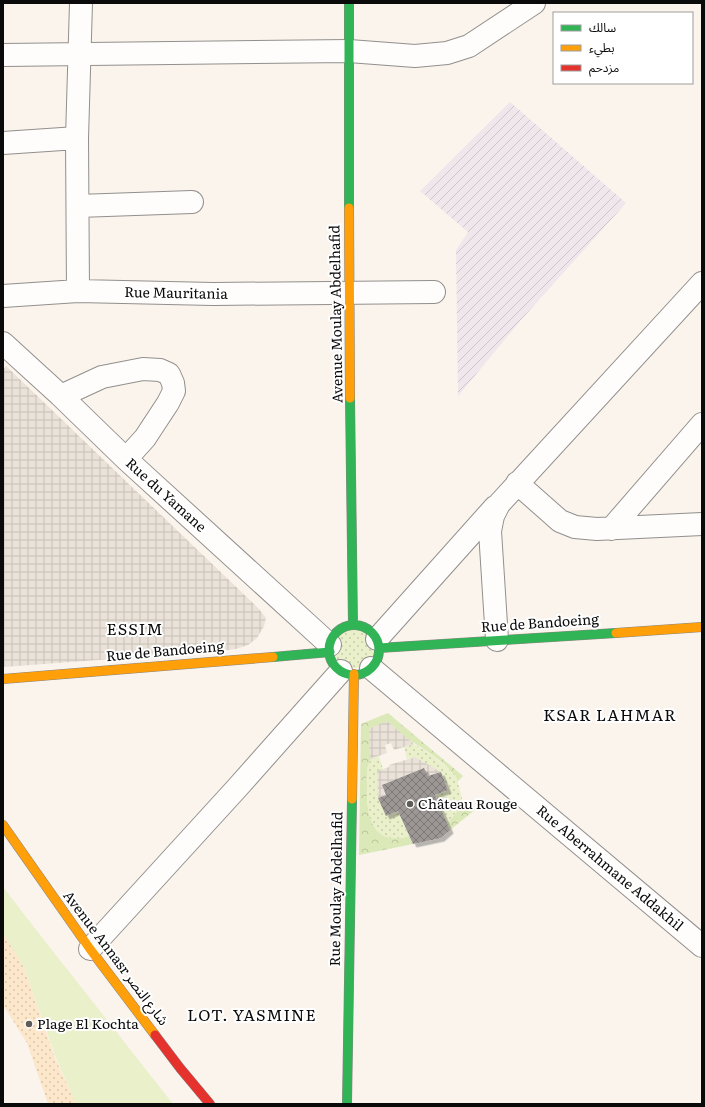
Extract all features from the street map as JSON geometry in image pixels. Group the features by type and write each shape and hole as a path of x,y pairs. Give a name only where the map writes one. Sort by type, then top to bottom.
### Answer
{"street":[{"path":"78,291 77,138 80,3"},
{"name":"Avenue Moulay Abdelhafid","path":"349,3 349,292 353,625"},
{"path":"3,55 349,50 415,56 447,53 470,46 524,6"},
{"path":"3,143 77,138"},
{"path":"78,206 192,202"},
{"path":"378,643 499,504 702,283"},
{"name":"Rue Mauritania","path":"3,296 78,291 213,294 434,292"},
{"name":"Rue du Yamane","path":"3,343 330,648"},
{"path":"61,396 102,377 143,370 160,370 169,374 173,383 174,391 168,403 145,438 126,459"},
{"path":"611,529 702,424"},
{"path":"518,484 560,521 575,527 611,529 702,524"},
{"path":"497,640 490,531 493,516 499,504"},
{"path":"90,949 237,788 355,671 378,659 378,643 371,631 363,626 345,626 333,637 330,648 331,659 335,666 355,671"},
{"name":"Rue de Bandoeing","path":"378,643 497,640 702,627"},
{"name":"Rue de Bandoeing","path":"3,679 330,648"},
{"name":"Rue Aberrahmane Addakhil","path":"355,671 702,946"},
{"name":"Rue Moulay Abdelhafid","path":"347,1104 355,671"},
{"name":"Avenue Annasr شارع النصر","path":"3,825 90,949 180,1068 210,1104"}],"shaded area":[{"path":"510,102 626,203 521,320 458,396 456,250 468,232 420,191"},
{"path":"6,366 258,608 266,618 264,626 257,638 248,645 236,649 221,651 3,667 3,370"},
{"path":"387,721 414,744 394,750 391,743 385,745 387,753 370,759 369,729"},
{"path":"415,757 441,772 428,776 424,768 382,785 386,795 378,798 377,771 389,767 389,765"}],"green space":[{"path":"346,630 361,630 369,634 374,657 363,667 355,668 340,664 336,658 336,639"},
{"path":"388,713 463,776 457,782 450,770 445,765 407,738 387,721 370,759 373,758 370,761 367,771 367,798 370,818 380,833 387,837 397,838 409,836 413,844 359,855 361,724"},
{"path":"414,744 434,756 456,776 462,798 460,808 447,823 435,795 448,790 441,772 415,757 407,759 404,747"},
{"path":"379,756 383,769 377,772 378,798 386,816 398,811 409,836 397,838 387,837 379,833 370,818 367,798 367,769 371,760"},
{"path":"461,802 468,803 476,809 450,830 447,823 454,816"},
{"path":"3,887 173,1104 76,1104 56,1058 24,968 3,933"}],"sand":[{"name":"Plage El Kochta","path":"3,933 24,968 55,1058 76,1104 48,1104 27,1043 3,1005"}],"building":[{"name":"Château Rouge","path":"424,768 428,776 441,772 448,790 435,795 450,830 441,838 413,844 398,811 386,816 378,798 386,795 382,785"}],"traffic: fast":[{"path":"349,3 349,208"},
{"path":"350,398 353,625"},
{"path":"354,625 363,627 374,636 379,650 377,659 368,670 354,675 345,673 334,664 329,650 331,641 340,630 354,625"},
{"path":"379,648 616,633"},
{"path":"273,657 330,652"},
{"path":"347,1104 352,799"}],"traffic: slow":[{"path":"349,208 350,398"},
{"path":"616,633 702,627"},
{"path":"3,679 273,657"},
{"path":"352,799 354,674"},
{"path":"3,825 90,949 155,1035"}],"traffic: jam":[{"path":"155,1035 210,1104"}],"place":[{"name":"Château Rouge","path":"410,804"},
{"name":"Plage El Kochta","path":"29,1024"}],"district":[{"name":"ESSIM","path":"135,629"},
{"name":"KSAR LAHMAR","path":"610,715"},
{"name":"LOT. YASMINE","path":"252,1015"}]}
